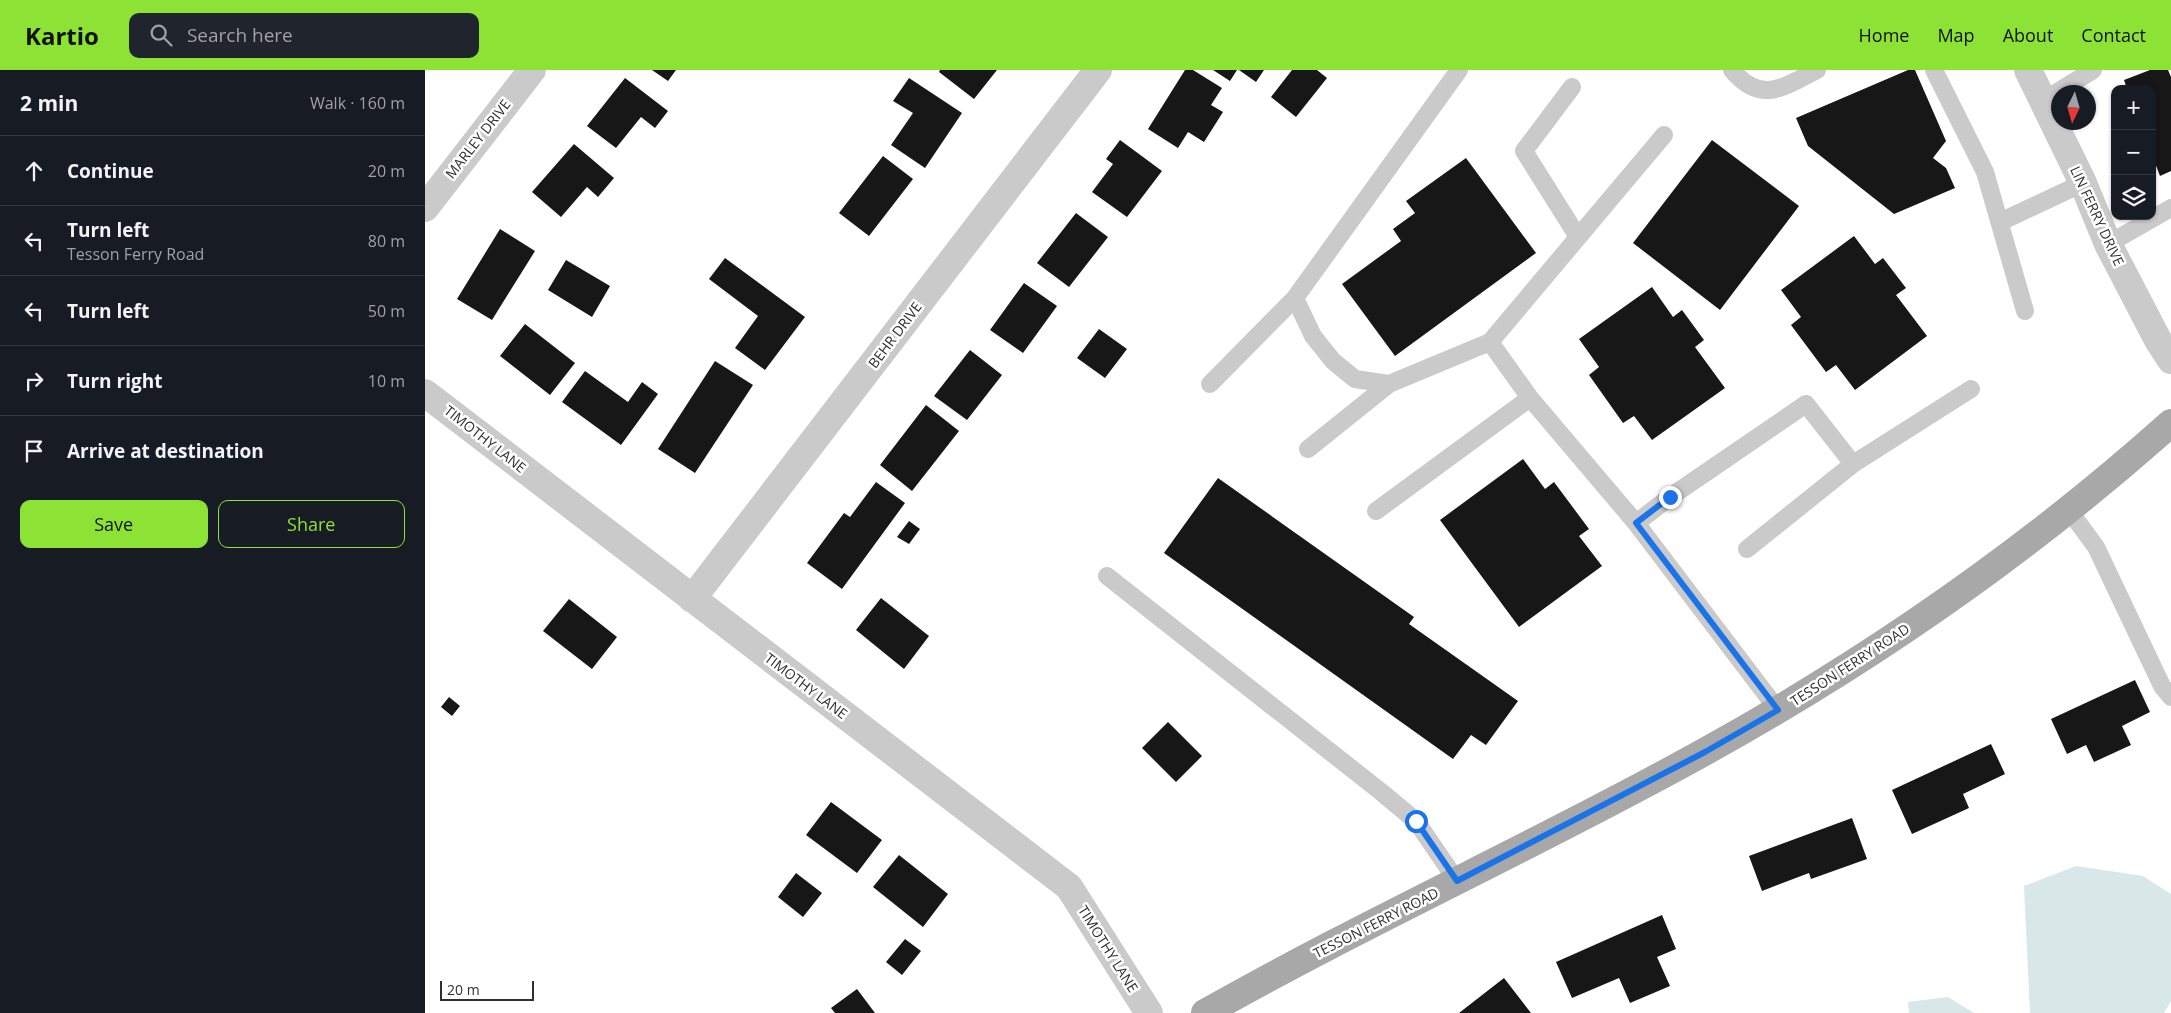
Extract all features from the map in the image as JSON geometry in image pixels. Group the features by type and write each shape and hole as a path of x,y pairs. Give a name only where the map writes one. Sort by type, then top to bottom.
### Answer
{"main road":[{"name":"TESSON FERRY ROAD","path":"1205,1013 1697,756 1842,671 1917,621 2068,509 2171,423"}],"street":[{"name":"MARLEY DRIVE","path":"425,208 532,70"},
{"name":"BEHR DRIVE","path":"692,600 1098,70"},
{"name":"LIN FERRY DRIVE","path":"2029,70 2083,183 2109,244 2158,340 2171,360"},
{"name":"TIMOTHY LANE","path":"425,393 692,600 1069,887 1149,1013"}],"lane":[{"path":"1210,384 1295,298 1459,70"},
{"path":"1732,70 1742,83 1759,90 1781,88 1817,70"},
{"path":"1934,70 1985,172 2025,311"},
{"path":"2043,101 2093,70"},
{"path":"1573,87 1523,151 1578,237"},
{"path":"1308,449 1389,384 1490,342 1664,135"},
{"path":"2000,222 2083,183"},
{"path":"2109,244 2171,208"},
{"path":"1295,298 1313,336 1333,361 1355,379 1389,384"},
{"path":"1490,342 1530,398 1636,523 1778,710"},
{"path":"1747,550 1853,464 1971,389"},
{"path":"1376,511 1530,398"},
{"path":"1636,523 1670,497 1806,404 1853,464"},
{"path":"2068,509 2096,547 2162,686 2171,697"},
{"path":"1107,576 1416,821 1457,881"}],"shaded area":[{"path":"2076,866 2143,876 2171,894 2171,1001 2164,1013 2030,1013 2024,886"},
{"path":"1948,997 1974,1013 1909,1013 1908,1002"}],"building":[{"path":"652,70 676,70 668,81"},
{"path":"940,70 997,70 974,99 939,72"},
{"path":"1185,70 1193,70 1222,88 1211,105 1223,112 1204,142 1188,132 1178,148 1148,129"},
{"path":"1213,70 1237,70 1230,81"},
{"path":"1239,70 1264,70 1256,82"},
{"path":"1292,70 1317,70 1327,78 1296,117 1271,97"},
{"path":"1908,70 1915,70 1946,141 1933,158 1946,168 1955,188 1894,214 1808,146 1796,118"},
{"path":"2150,70 2168,70 2171,77 2171,171 2160,176 2156,166 2156,85 2126,85 2124,80"},
{"path":"625,78 668,111 655,128 641,117 616,148 587,126"},
{"path":"909,78 962,113 925,168 891,145 913,113 893,101"},
{"path":"1120,140 1162,171 1127,217 1092,192 1113,164 1106,159"},
{"path":"1712,140 1799,206 1720,310 1633,243"},
{"path":"574,144 614,178 598,197 587,187 561,217 532,192"},
{"path":"883,156 913,179 869,236 839,213"},
{"path":"1466,158 1536,253 1395,356 1342,284 1401,241 1393,229 1415,213 1406,201"},
{"path":"1076,213 1108,237 1069,287 1037,263"},
{"path":"500,229 535,251 492,320 457,299"},
{"path":"1854,236 1875,264 1883,258 1906,288 1896,295 1927,336 1855,390 1836,365 1826,372 1791,325 1801,317 1781,290"},
{"path":"725,258 805,317 765,370 735,348 758,316 709,279"},
{"path":"566,260 610,286 592,317 548,290"},
{"path":"1024,283 1057,306 1023,353 990,330"},
{"path":"1652,287 1673,317 1682,310 1704,340 1695,347 1725,388 1652,440 1634,416 1623,423 1589,375 1599,367 1579,339"},
{"path":"525,324 575,363 550,395 500,356"},
{"path":"1099,329 1127,349 1105,378 1077,358"},
{"path":"970,350 1002,375 967,420 934,396"},
{"path":"715,361 753,385 695,473 658,449"},
{"path":"585,371 628,402 642,382 658,394 621,445 562,402"},
{"path":"926,405 959,431 912,491 880,465"},
{"path":"1523,459 1545,489 1554,482 1589,529 1579,536 1602,566 1519,627 1440,520"},
{"path":"1218,478 1414,617 1409,624 1518,701 1486,745 1471,735 1453,759 1164,553"},
{"path":"876,482 905,503 842,589 807,563 844,513 850,517"},
{"path":"909,521 920,529 909,544 897,537"},
{"path":"881,598 929,636 904,669 856,630"},
{"path":"569,599 617,637 592,669 543,631"},
{"path":"2135,680 2150,712 2122,726 2131,745 2094,762 2086,745 2067,754 2051,719"},
{"path":"449,697 460,706 452,716 441,707"},
{"path":"1168,722 1202,756 1176,782 1142,748"},
{"path":"1991,744 2005,774 1963,794 1969,808 1912,834 1892,790"},
{"path":"831,802 882,840 857,873 806,835"},
{"path":"1852,818 1867,859 1811,879 1809,873 1762,891 1749,856"},
{"path":"899,855 948,894 923,927 873,887"},
{"path":"796,873 822,893 803,917 778,897"},
{"path":"1662,915 1676,949 1657,957 1670,986 1630,1003 1619,978 1572,998 1556,962"},
{"path":"905,939 921,951 902,975 886,962"},
{"path":"1504,978 1531,1013 1459,1013"},
{"path":"857,989 875,1013 835,1013 831,1008"}],"route":[{"path":"1416,821 1457,881 1632,791 1778,710 1636,523 1670,497"}]}
